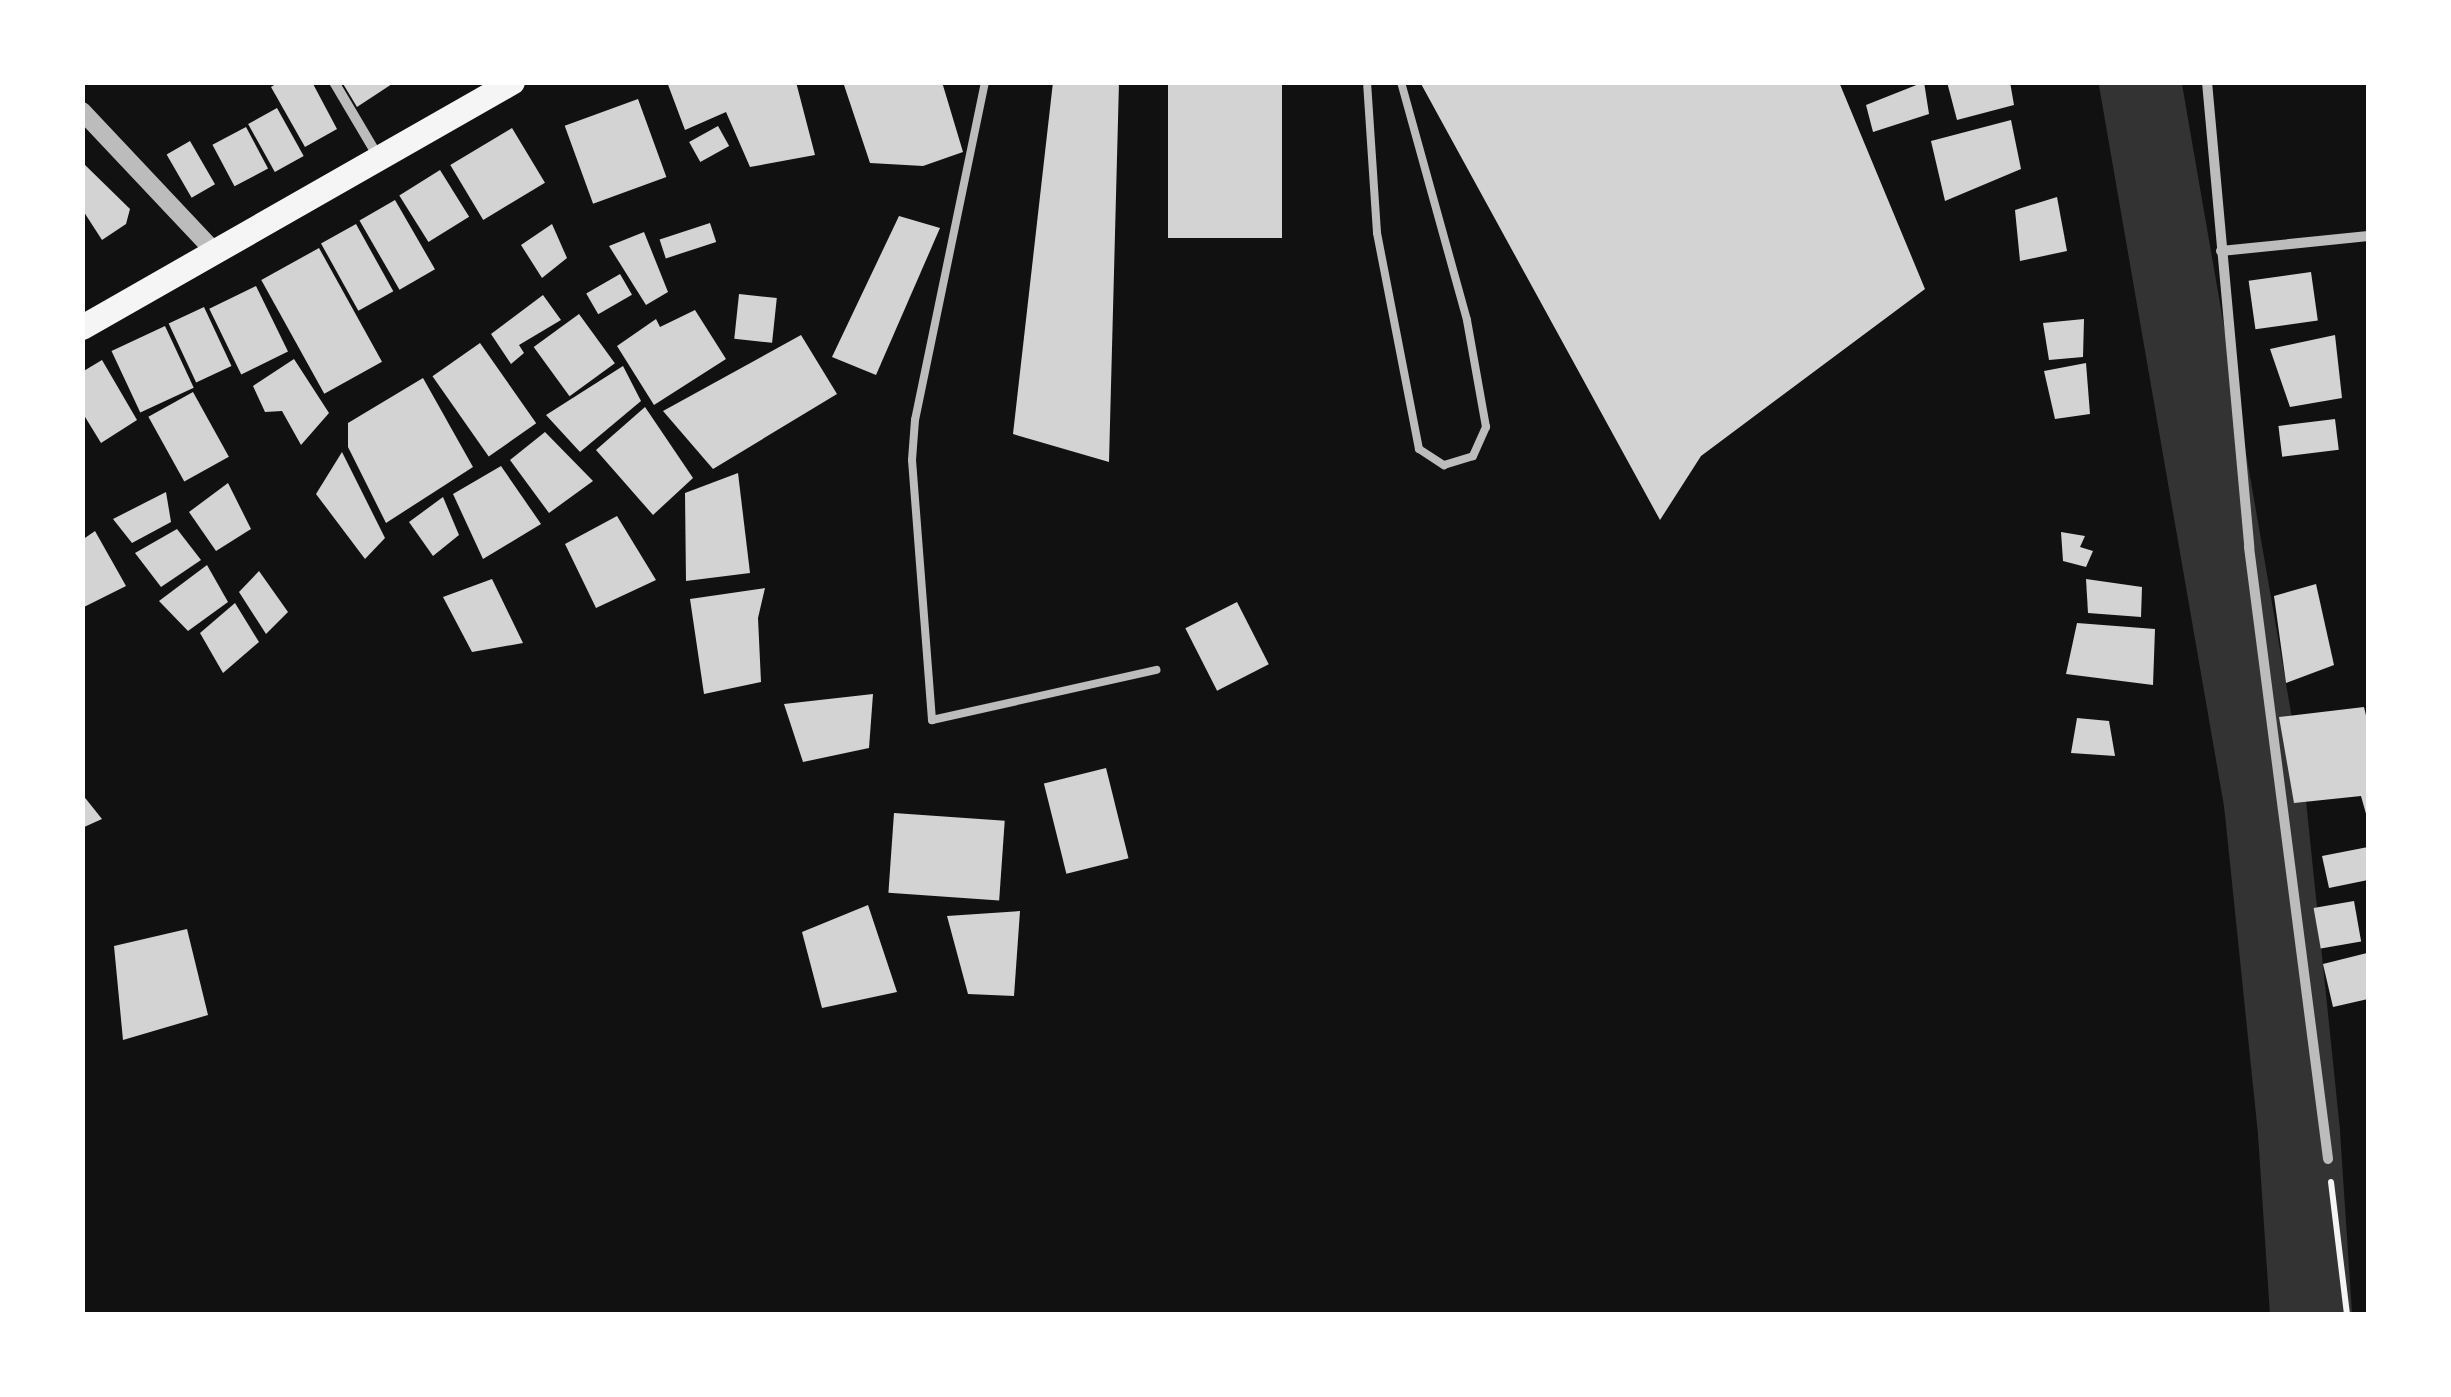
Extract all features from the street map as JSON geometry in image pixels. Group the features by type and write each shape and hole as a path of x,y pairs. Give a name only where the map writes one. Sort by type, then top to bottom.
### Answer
{"main road":[{"path":"82,327 512,82"}],"street":[{"path":"334,82 379,159"},
{"path":"2206,82 2249,546 2328,1159"},
{"path":"82,111 216,252"},
{"path":"2222,250 2368,236"}],"lane":[{"path":"985,82 915,420 912,460 932,720 1156,670"},
{"path":"1367,82 1377,232 1419,449 1444,465 1473,456 1486,427 1468,320 1401,82"}],"path":[{"path":"2328,1159 2347,1314"}],"building":[{"path":"279,82 312,82 337,129 305,147 271,87"},
{"path":"342,82 395,82 357,107"},
{"path":"667,82 796,82 815,155 750,167 726,112 685,130"},
{"path":"843,82 942,82 963,152 923,166 870,163"},
{"path":"1053,82 1119,82 1109,462 1013,434"},
{"path":"1168,82 1282,82 1282,238 1168,238"},
{"path":"1420,82 1839,82 1925,289 1701,456 1660,520"},
{"path":"1924,82 1929,114 1873,132 1866,105"},
{"path":"1947,82 2010,82 2014,105 1957,120"},
{"path":"638,99 666,177 593,204 565,126"},
{"path":"277,108 304,156 275,172 248,124"},
{"path":"2011,120 2021,169 1945,201 1931,141"},
{"path":"718,126 729,146 700,162 689,142"},
{"path":"246,127 268,168 235,186 212,145"},
{"path":"512,128 545,183 483,220 450,165"},
{"path":"190,141 215,184 192,198 167,154"},
{"path":"82,162 130,209 126,224 102,240 82,209"},
{"path":"440,170 469,217 428,242 399,195"},
{"path":"2057,197 2067,251 2020,261 2015,210"},
{"path":"395,200 435,269 399,290 359,221"},
{"path":"899,216 940,228 876,375 832,357"},
{"path":"710,223 716,242 666,258 660,239"},
{"path":"356,224 393,291 358,311 321,243"},
{"path":"552,224 567,258 542,278 521,245"},
{"path":"644,232 668,292 646,305 609,246"},
{"path":"319,248 382,362 324,394 261,280"},
{"path":"2311,272 2318,321 2255,329 2249,281"},
{"path":"620,274 632,295 598,314 586,294"},
{"path":"256,286 288,352 241,374 209,309"},
{"path":"739,294 777,298 772,343 734,339"},
{"path":"543,295 561,320 519,345 524,353 511,364 491,334"},
{"path":"204,307 231,366 196,382 169,323"},
{"path":"695,310 726,359 654,405 617,346 656,319 660,327"},
{"path":"579,314 615,363 570,396 534,347"},
{"path":"2084,319 2083,357 2049,360 2043,323"},
{"path":"165,326 194,388 140,413 112,351"},
{"path":"801,335 837,394 713,469 663,411"},
{"path":"2335,335 2342,398 2290,407 2270,349"},
{"path":"480,343 536,423 489,457 432,376"},
{"path":"294,359 329,413 301,445 282,411 265,412 253,386"},
{"path":"102,360 137,420 101,443 82,412 82,372"},
{"path":"2086,363 2090,414 2055,419 2044,371"},
{"path":"623,366 641,401 580,452 546,415"},
{"path":"423,378 473,467 386,523 348,447 348,423"},
{"path":"193,392 229,457 184,481 148,417"},
{"path":"645,407 693,478 653,515 596,450"},
{"path":"2335,419 2339,450 2282,457 2278,426"},
{"path":"545,432 593,481 549,513 510,460"},
{"path":"342,452 385,538 365,559 316,494"},
{"path":"501,466 541,524 483,559 453,494"},
{"path":"738,473 750,573 686,581 685,493"},
{"path":"228,483 251,529 216,551 189,512"},
{"path":"166,492 171,522 132,543 113,519"},
{"path":"443,497 459,535 433,556 409,522"},
{"path":"617,516 656,580 596,608 565,544"},
{"path":"177,529 201,560 161,587 135,553"},
{"path":"95,531 126,586 82,608 82,540"},
{"path":"2061,532 2085,536 2080,547 2093,551 2086,567 2063,561"},
{"path":"207,565 228,602 188,631 159,601"},
{"path":"259,571 288,612 266,634 239,592"},
{"path":"492,579 523,643 472,652 443,597"},
{"path":"2086,579 2142,587 2141,617 2088,613"},
{"path":"2316,584 2334,665 2286,683 2274,596"},
{"path":"765,588 758,618 761,682 704,694 690,599"},
{"path":"1237,602 1269,664 1217,691 1185,628"},
{"path":"235,603 259,642 223,673 200,633"},
{"path":"2077,623 2155,629 2153,685 2066,674"},
{"path":"873,694 869,748 803,762 784,704"},
{"path":"2364,707 2368,724 2368,821 2361,796 2294,803 2279,717"},
{"path":"2077,718 2109,721 2115,756 2071,753"},
{"path":"1106,768 1128,858 1066,874 1044,783"},
{"path":"82,794 102,819 82,828"},
{"path":"894,813 1005,821 999,901 888,893"},
{"path":"2368,847 2368,880 2329,888 2322,856"},
{"path":"2354,901 2361,941 2321,948 2314,908"},
{"path":"868,905 897,992 822,1008 802,932"},
{"path":"1020,911 1014,996 968,994 947,916"},
{"path":"187,929 208,1015 123,1040 114,946"},
{"path":"2367,953 2368,999 2333,1007 2323,964"}],"waterway":[{"path":"2140,82 2265,803 2299,1133 2311,1314"}]}
